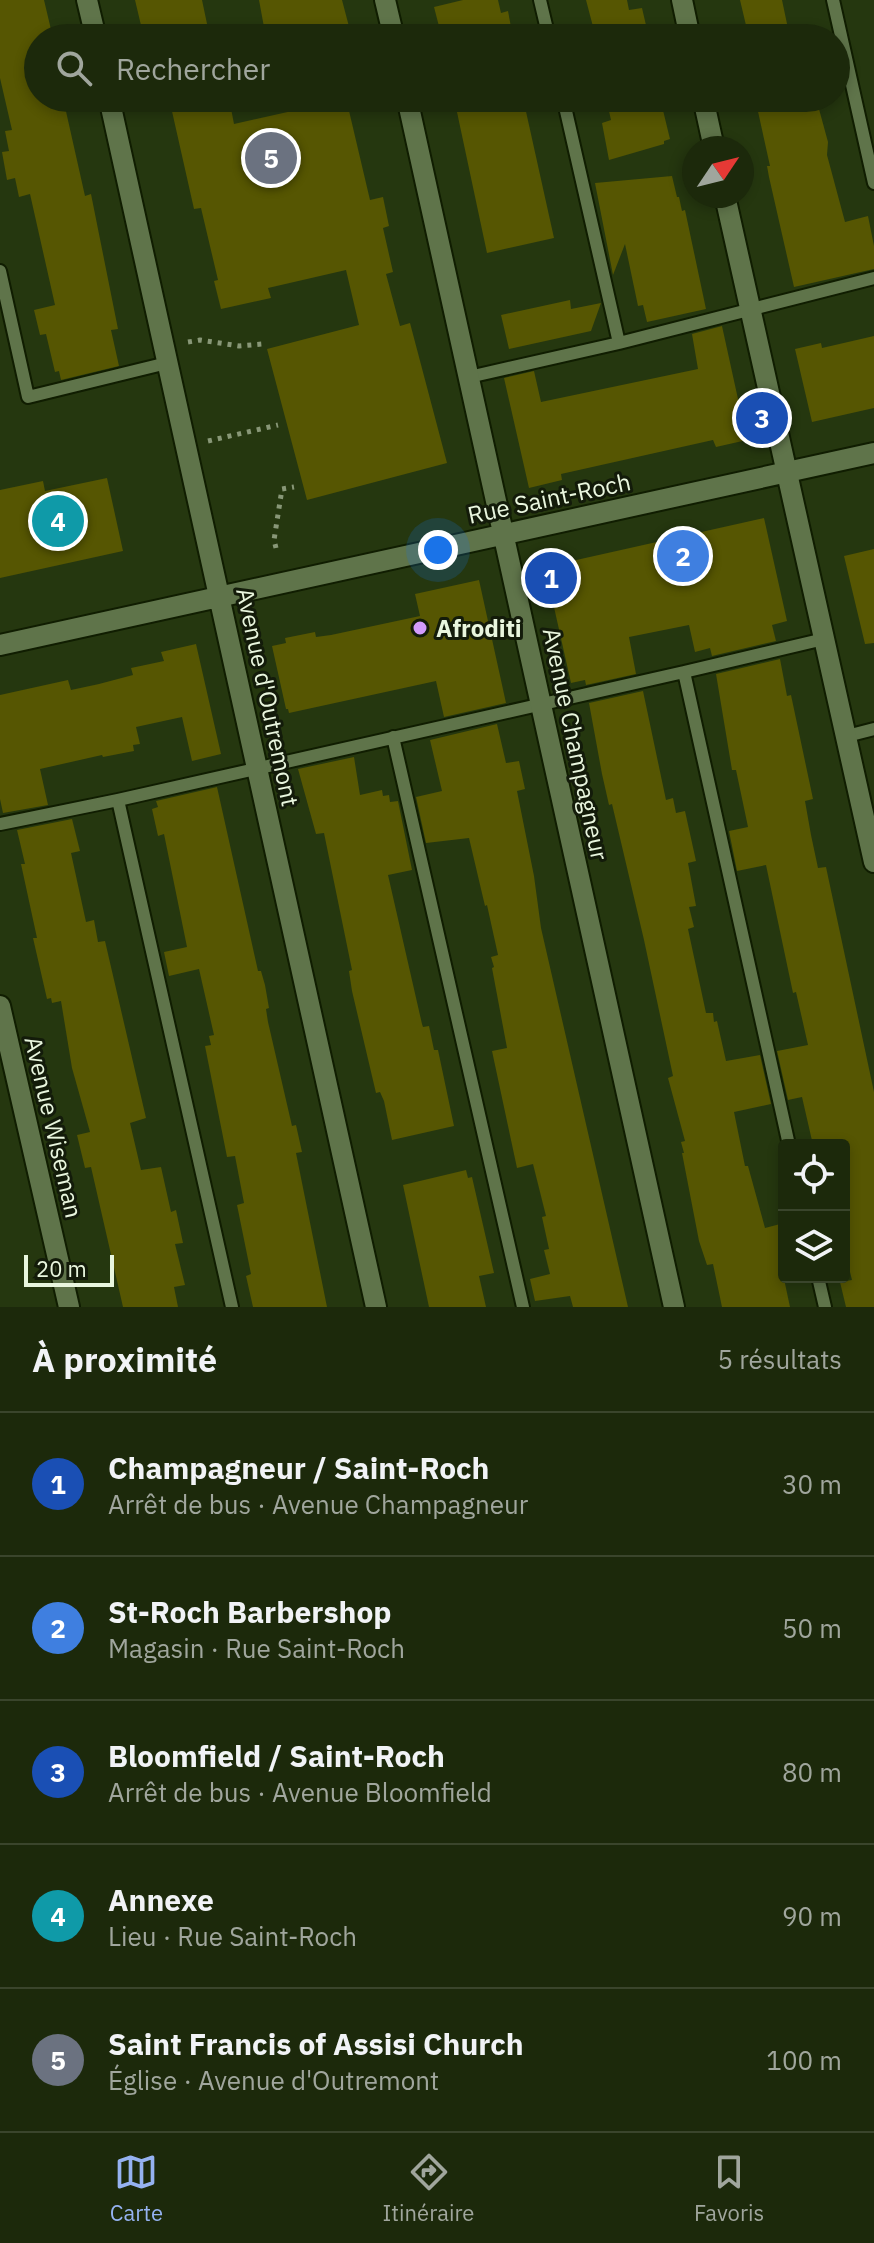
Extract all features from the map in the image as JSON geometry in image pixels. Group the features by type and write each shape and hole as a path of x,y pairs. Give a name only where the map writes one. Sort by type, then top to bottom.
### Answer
{"street":[{"path":"87,0 93,24"},
{"path":"385,0 391,24"},
{"path":"682,0 687,24"},
{"name":"Avenue d'Outremont","path":"112,112 376,1307"},
{"name":"Avenue Champagneur","path":"410,112 674,1307"},
{"path":"706,112 711,136"},
{"path":"728,208 874,862"},
{"name":"Rue Saint-Roch","path":"0,645 874,453"},
{"name":"Avenue Wiseman","path":"0,1006 69,1307"}],"lane":[{"path":"540,0 546,24"},
{"path":"833,0 838,24"},
{"path":"850,76 874,183"},
{"path":"566,112 619,343"},
{"path":"0,271 28,397 166,354"},
{"path":"469,377 619,343 874,278"},
{"path":"0,824 118,800 824,639"},
{"path":"684,672 788,1139"},
{"path":"847,736 874,729"},
{"path":"393,737 523,1307"},
{"path":"118,800 232,1307"},
{"path":"819,1283 825,1307"}],"path":[{"path":"166,354 200,340 239,346 262,344"},
{"path":"186,446 278,425"},
{"path":"276,548 274,540 282,489 294,487"}],"building":[{"path":"0,0 44,0 50,24 24,24 24,112 66,112 85,196 91,194 118,329 111,330 119,366 61,380 59,371 55,372 46,334 40,335 34,310 55,305 30,194 19,197 15,178 7,180 2,152 9,151 5,131 12,130 0,78"},
{"path":"135,0 202,0 207,24 141,24"},
{"path":"259,0 342,0 348,24 263,24"},
{"path":"463,0 498,0 501,13 508,11 510,24 438,24 434,7"},
{"path":"586,0 627,0 629,10 642,8 646,24 592,24"},
{"path":"740,0 782,0 787,24 746,24"},
{"path":"172,112 232,112 234,124 288,112 349,112 370,200 383,197 389,226 383,228 393,272 386,274 400,326 410,323 447,463 307,500 267,349 359,325 346,270 268,288 271,298 221,309 214,281 218,280 201,208 194,209"},
{"path":"457,112 526,112 554,238 487,253"},
{"path":"609,112 663,112 670,139 664,144 609,160 602,123 611,120"},
{"path":"758,112 820,112 828,142 827,155 845,222 868,216 874,246 874,269 794,287 769,177 767,166 770,166"},
{"path":"672,176 682,211 685,210 706,309 647,322 643,305 638,306 625,244 613,275 595,183"},
{"path":"570,300 571,309 601,303 591,331 509,349 501,315"},
{"path":"722,326 747,440 716,447 713,440 561,474 562,480 529,488 504,378 534,371 541,402 698,369 692,334"},
{"path":"874,336 874,408 812,422 795,349 821,343 822,348"},
{"path":"107,478 123,551 0,578 0,490 43,481 45,491"},
{"path":"764,518 787,621 772,625 776,641 712,656 710,648 695,652 689,625 629,637 636,674 586,685 585,680 571,683 545,567"},
{"path":"874,549 874,643 865,644 844,556"},
{"path":"479,580 506,703 444,717 436,681 289,713 286,709 272,646 286,643 285,638 315,632 316,637 331,635 420,616 415,594"},
{"path":"196,644 221,754 192,761 182,717 136,727 140,744 133,745 134,751 40,769 48,805 3,813 0,799 0,695 68,680 71,690 99,684 133,675 131,668 164,661 161,652"},
{"path":"780,659 787,696 791,695 813,799 805,801 818,868 826,867 874,1092 874,1307 846,1307 840,1283 850,1283 852,1280 850,1139 812,1139 802,1097 788,1100 777,1051 808,1045 796,992 793,993 766,865 737,871 729,831 748,827 736,770 732,770 716,674"},
{"path":"643,691 666,800 673,798 676,813 685,811 696,861 688,863 696,906 689,907 694,927 688,929 706,1013 713,1013 714,1022 717,1021 726,1061 760,1055 771,1104 734,1112 745,1166 748,1166 765,1228 778,1225 778,1283 785,1283 790,1307 722,1307 713,1264 707,1265 699,1241 682,1153 681,1142 685,1141 668,1078 673,1076 644,940 602,774 589,703"},
{"path":"497,724 506,763 519,761 525,789 517,791 541,928 628,1307 573,1307 570,1296 535,1301 530,1279 550,1274 544,1250 549,1249 542,1217 546,1216 533,1164 517,1168 492,1051 507,1048 492,968 491,957 498,955 487,905 469,838 426,843 416,797 442,791 430,740"},
{"path":"354,757 360,795 382,790 383,796 389,795 390,802 398,801 412,870 388,875 422,1024 423,1027 429,1026 434,1050 438,1050 454,1126 392,1140 384,1101 380,1092 376,1093 352,991 349,971 352,970 324,833 316,834 298,769"},
{"path":"217,787 258,971 261,971 265,985 268,1022 292,1126 296,1125 302,1152 296,1153 327,1307 253,1307 246,1276 251,1274 237,1205 244,1203 235,1156 227,1157 205,1046 211,1045 209,1036 214,1035 199,969 169,976 164,952 187,947 164,834 158,836 152,809 158,807 156,801"},
{"path":"72,819 80,851 71,853 86,922 94,920 98,942 105,941 146,1118 130,1123 141,1170 161,1167 171,1212 176,1210 183,1243 175,1244 185,1285 174,1287 178,1307 123,1307 91,1167 85,1168 77,1135 90,1132 72,1068 61,1001 52,1003 51,998 47,999 33,938 37,938 17,830"},
{"path":"466,1170 468,1178 472,1177 494,1273 479,1276 486,1307 429,1307 403,1185"}],"place":[{"name":"Saint Francis of Assisi Church","path":"271,158"},
{"name":"Bloomfield / Saint-Roch","path":"762,418"},
{"name":"Annexe","path":"58,521"},
{"name":"St-Roch Barbershop","path":"683,556"},
{"name":"Champagneur / Saint-Roch","path":"551,578"},
{"name":"Afroditi","path":"420,628"}]}
